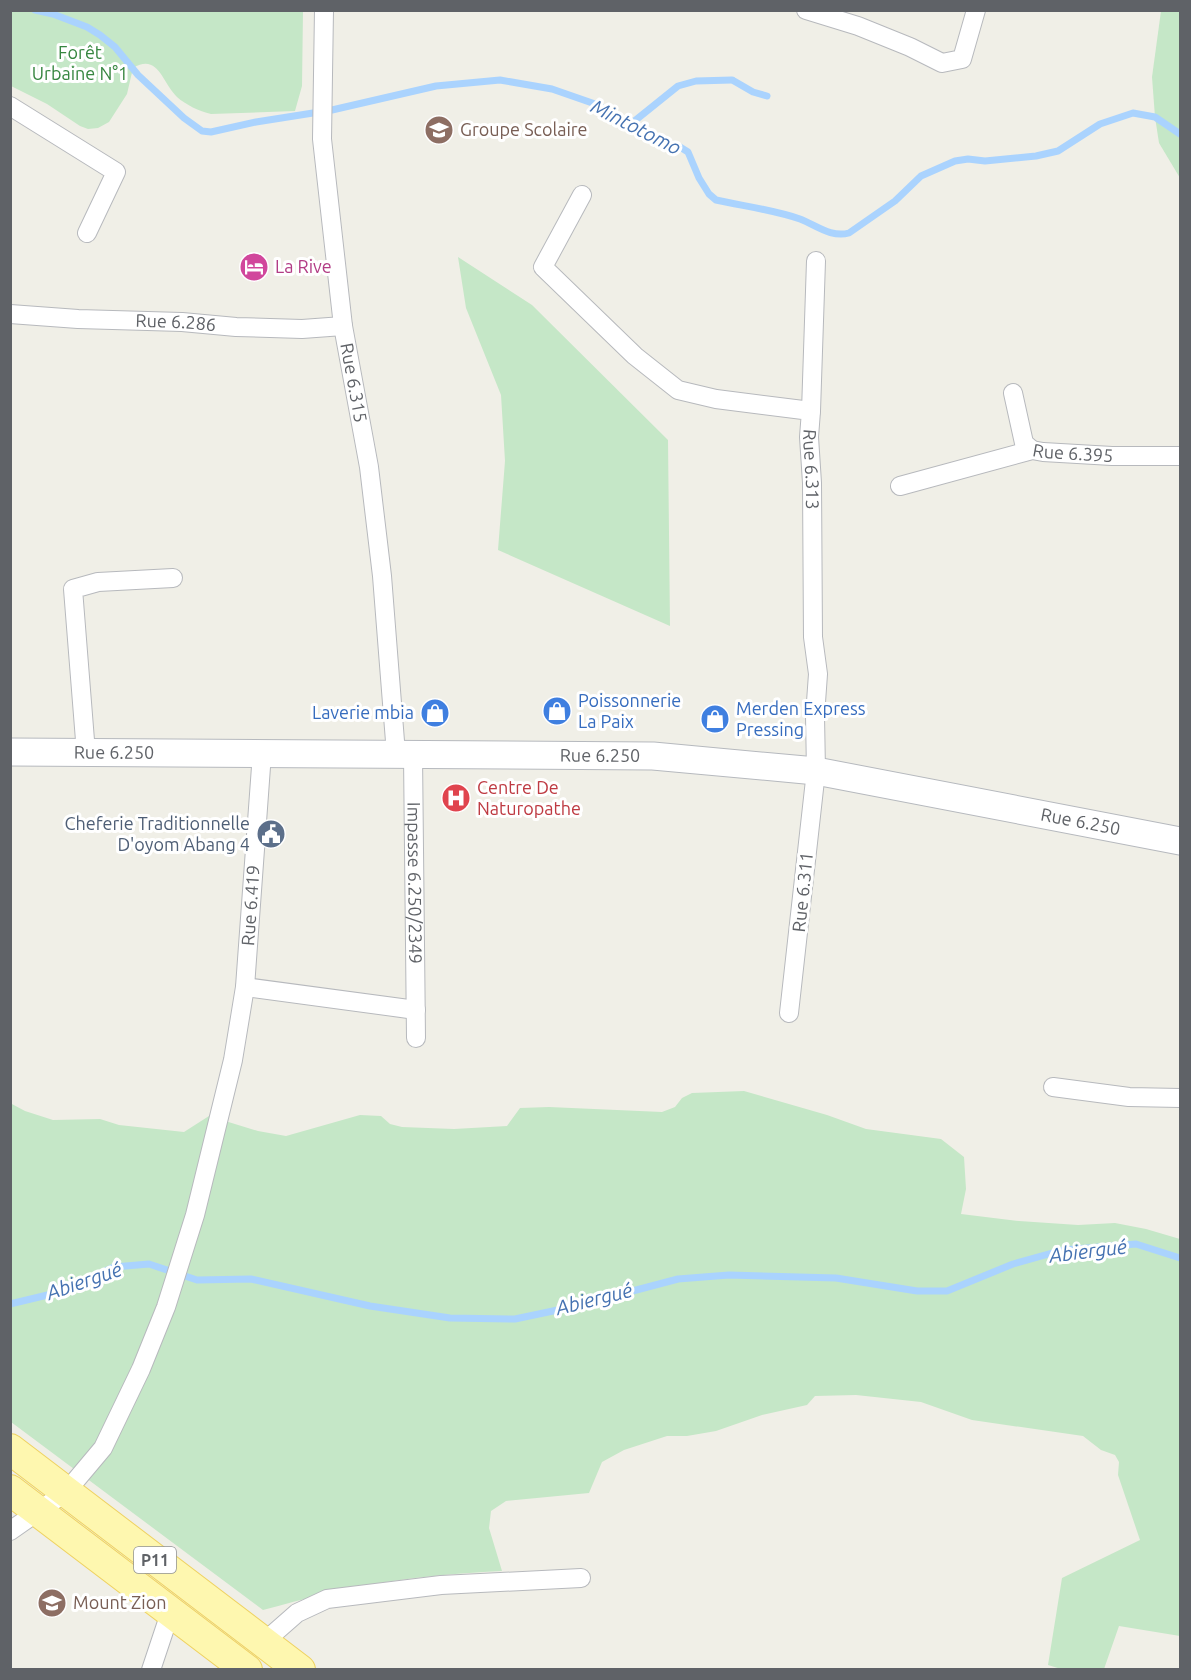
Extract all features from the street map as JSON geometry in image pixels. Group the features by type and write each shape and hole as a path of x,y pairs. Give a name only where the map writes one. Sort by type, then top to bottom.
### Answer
{"main road":[{"name":"Rue 6.250","path":"10,752 653,756 816,771 1180,841"},
{"name":"P11","path":"10,1449 300,1670"},
{"name":"P11","path":"10,1490 171,1610 247,1670"}],"street":[{"name":"Rue 6.315","path":"324,10 322,139 343,326 369,467 405,755"},
{"path":"806,10 858,26 942,63 962,60 976,10"},
{"path":"10,106 116,172 87,233"},
{"name":"Rue 6.313","path":"582,195 543,267 635,356 678,390 716,399 811,411 809,437 812,483 813,637 818,674 815,716 816,771"},
{"path":"811,411 816,261"},
{"name":"Rue 6.286","path":"10,314 78,319 182,322 236,327 302,329 343,326"},
{"path":"1013,393 1024,443 1032,450"},
{"name":"Rue 6.395","path":"900,486 1032,450 1112,456 1180,456"},
{"path":"86,753 73,589 98,582 173,578"},
{"name":"Rue 6.419","path":"10,1531 66,1492 103,1448 141,1369 166,1307 195,1215 233,1060 245,987 262,753"},
{"name":"Impasse 6.250/2349","path":"405,755 416,1038"},
{"name":"Rue 6.311","path":"789,1013 816,771"},
{"path":"245,987 416,1010"},
{"path":"1053,1088 1129,1097 1180,1098"},
{"path":"264,1642 297,1613 327,1599 441,1585 581,1578"},
{"path":"151,1670 171,1610"}],"green space":[{"name":"Forêt Urbaine N°1","path":"10,11 303,11 302,86 295,111 206,113 177,97 154,67 141,64 133,68 127,94 109,122 98,128 88,129 47,104 11,86"},
{"path":"1161,11 1180,11 1180,178 1159,143 1155,117 1152,77"},
{"path":"458,257 532,305 668,440 670,626 498,550 505,461 501,395 466,308"},
{"path":"744,1091 866,1129 941,1139 964,1157 966,1189 961,1214 1078,1225 1115,1223 1180,1239 1180,1636 1119,1626 1104,1669 1061,1669 1048,1665 1062,1578 1140,1540 1118,1475 1119,1462 1115,1455 1101,1450 1083,1436 972,1420 921,1402 856,1395 815,1396 807,1405 762,1415 716,1431 687,1436 667,1436 624,1450 602,1462 589,1493 506,1501 491,1511 489,1528 502,1571 429,1576 370,1584 263,1610 11,1422 10,1103 25,1111 53,1120 100,1119 119,1125 184,1132 209,1116 258,1131 286,1136 360,1115 381,1116 390,1124 402,1127 454,1129 507,1126 520,1108 549,1107 662,1112 675,1107 682,1098 692,1093"}],"waterway":[{"name":"Mintotomo","path":"35,10 87,27 100,35 115,47 138,75 184,118 202,131 211,132 332,110 436,86 500,80 552,89 598,105 654,140 680,147 688,152 699,178 709,194 716,200 790,216 836,234 849,233 895,201 921,176 955,161 968,159 985,161 1036,156 1058,151 1100,124 1133,113 1155,117 1180,134"},
{"path":"632,123 678,86 696,81 732,80"},
{"path":"734,81 753,92 767,96"},
{"name":"Abiergué","path":"10,1304 60,1292 114,1267 149,1264 197,1280 251,1279 370,1306 450,1318 515,1319 572,1307 678,1279 729,1275 836,1278 917,1291 947,1291 1013,1264 1063,1250 1136,1244 1180,1258"}],"place":[{"name":"Groupe Scolaire","path":"439,130"},
{"name":"La Rive","path":"254,267"},
{"name":"Poissonnerie La Paix","path":"557,711"},
{"name":"Laverie mbia","path":"435,713"},
{"name":"Merden Express Pressing","path":"715,719"},
{"name":"Centre De Naturopathe","path":"456,798"},
{"name":"Cheferie Traditionnelle D'oyom Abang 4","path":"271,834"},
{"name":"Mount Zion","path":"52,1603"}]}
